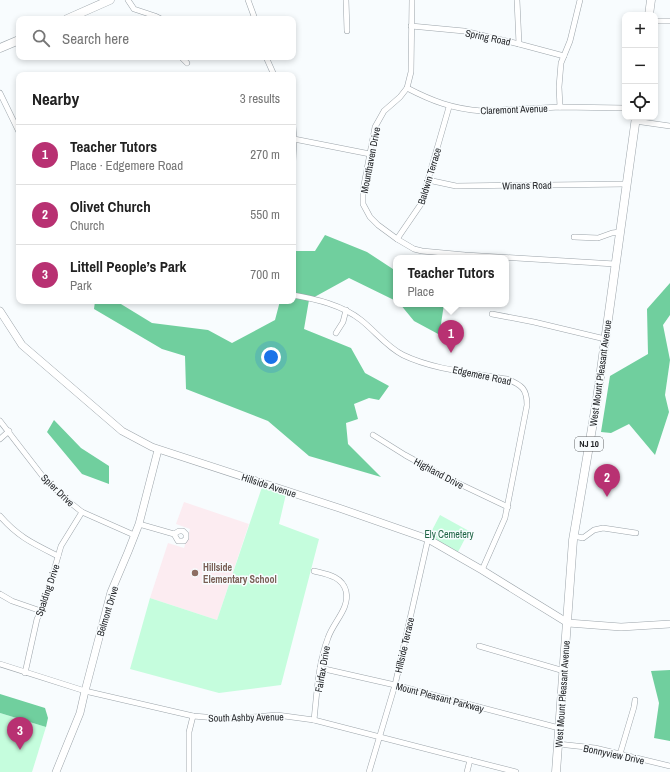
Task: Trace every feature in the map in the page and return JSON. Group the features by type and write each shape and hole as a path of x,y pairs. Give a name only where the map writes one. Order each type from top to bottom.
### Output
{"main road":[{"path":"74,16 110,0"},
{"path":"649,12 651,0"},
{"path":"0,48 16,41"},
{"name":"West Mount Pleasant Avenue","path":"556,772 574,536 597,399 636,120"}],"street":[{"path":"128,0 134,9 155,16"},
{"path":"248,0 254,16"},
{"path":"346,0 347,31"},
{"path":"407,88 411,72 412,0"},
{"path":"517,0 519,44"},
{"path":"560,108 559,87 561,63 570,41 580,0"},
{"path":"658,20 670,21"},
{"name":"Spring Road","path":"411,26 464,31 564,56"},
{"path":"184,60 187,63"},
{"path":"267,60 273,72"},
{"name":"Claremont Avenue","path":"407,88 449,107 482,111 560,108 622,108"},
{"name":"Mounthaven Drive","path":"407,88 400,97 384,111 375,128 363,190 366,211 374,222 397,239 414,249 434,253 467,255"},
{"path":"0,94 16,126"},
{"name":"Baldwin Terrace","path":"397,239 417,211 428,180 449,107"},
{"path":"641,120 670,126"},
{"path":"296,139 370,154"},
{"name":"Winans Road","path":"428,180 456,186 627,184"},
{"path":"574,237 598,238 620,232"},
{"name":"Mounthaven Drive","path":"509,258 615,264"},
{"name":"Edgemere Road","path":"296,296 309,298 346,310 362,320 380,338 402,354 420,362 507,379 523,387 527,405 508,507 501,529 482,570"},
{"path":"336,333 343,322 346,310"},
{"name":"Hillside Avenue","path":"0,311 22,345 122,431 137,440 158,450 339,508 428,539 482,570 568,623"},
{"path":"492,314 534,322 605,339"},
{"name":"Spier Drive","path":"0,421 54,489 82,512 134,536"},
{"path":"0,439 9,431"},
{"name":"Highland Drive","path":"373,435 405,455 447,478 508,507"},
{"name":"Belmont Drive","path":"56,772 78,721 84,691 111,592 139,524 158,450"},
{"name":"Spalding Drive","path":"25,673 37,619 61,546 82,512"},
{"path":"0,516 11,529 28,541 58,556"},
{"path":"139,524 174,534"},
{"path":"574,536 583,538 594,530 603,528 636,533"},
{"name":"Hillside Terrace","path":"369,772 395,685 428,539"},
{"name":"Fairfax Drive","path":"314,570 335,576 344,586 346,592 345,606 328,637 320,668 314,720"},
{"path":"0,594 12,601 40,611"},
{"path":"568,623 621,627 670,624"},
{"path":"479,646 564,671"},
{"name":"South Ashby Avenue","path":"0,664 84,691 193,716 229,719 277,715 314,720 516,772"},
{"name":"Mount Pleasant Parkway","path":"320,668 395,685 559,728"},
{"path":"620,754 635,700"},
{"path":"189,772 189,732 193,716"},
{"name":"Bonnyview Drive","path":"558,744 595,748 670,766"},
{"path":"467,772 470,760"}],"shaded area":[{"name":"Hillside Elementary School","path":"184,502 249,524 217,620 150,598 168,543 184,548 190,529 176,524"}],"green space":[{"path":"325,235 367,252 393,269 393,300 349,278 309,300 304,329 351,348 365,373 389,386 379,400 369,398 354,404 358,419 346,423 348,444 381,477 309,456 268,421 186,389 185,356 162,349 94,309 95,304 121,304 152,323 208,330 232,343 275,320 279,304 296,304 296,251 315,251"},
{"path":"670,283 670,315 663,325 670,360 665,395 669,412 655,455 629,424 611,433 601,432 610,376 648,354 647,309"},
{"path":"402,307 444,307 441,324 453,342 414,321"},
{"path":"54,420 81,448 109,466 109,484 82,474 47,432"},
{"path":"262,487 286,494 279,524 319,539 281,685 219,693 130,669 150,598 217,620"},
{"name":"Ely Cemetery","path":"440,515 469,531 458,552 429,536"},
{"path":"670,670 670,741 654,738 659,703 651,671"},
{"path":"0,694 45,708 48,718 46,727 0,713"},
{"path":"0,713 46,727 32,772 0,772"}],"place":[{"name":"Teacher Tutors","path":"451,353"},
{"name":"Olivet Church","path":"607,497"},
{"name":"Hillside Elementary School","path":"195,573"},
{"name":"Littell People’s Park","path":"20,750"}]}
